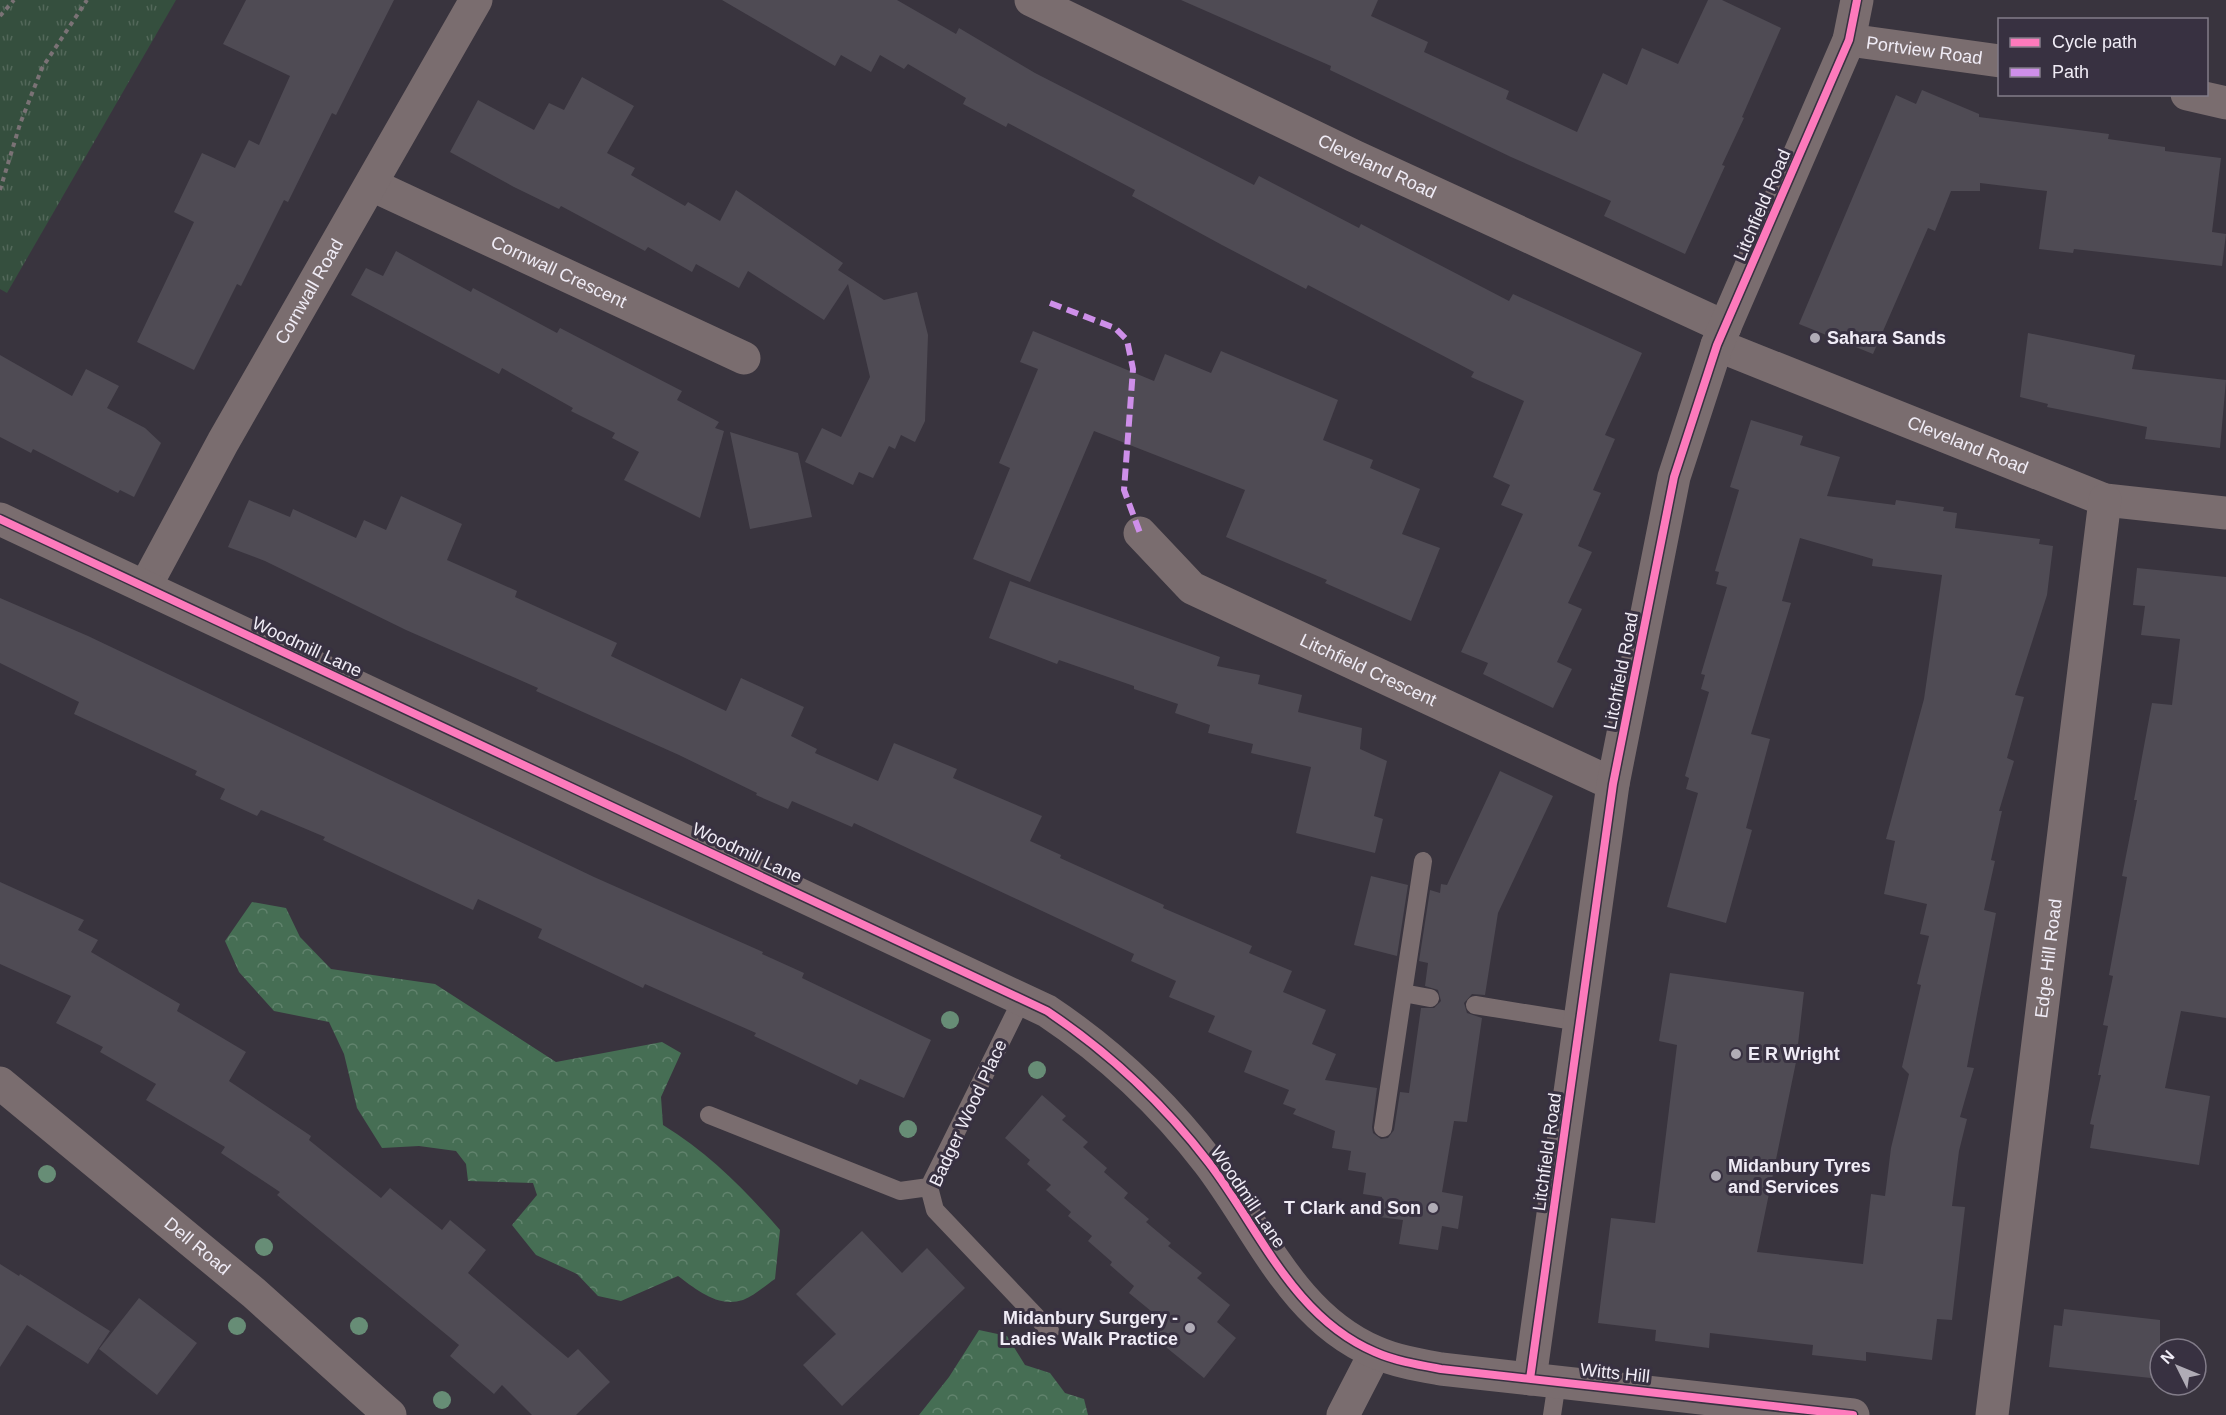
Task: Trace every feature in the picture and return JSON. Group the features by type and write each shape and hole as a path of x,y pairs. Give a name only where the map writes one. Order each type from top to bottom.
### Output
{"street":[{"name":"Cornwall Road","path":"145,587 223,442 476,0"},
{"name":"Cleveland Road","path":"1031,0 1721,336 2105,500 2226,513"},
{"name":"Litchfield Road","path":"1543,1380 1580,1022 1613,784 1674,477 1721,336 1850,40 1857,0"},
{"name":"Portview Road","path":"1850,40 1998,61"},
{"path":"2196,96 2226,103"},
{"name":"Cornwall Crescent","path":"372,185 744,358"},
{"name":"Edge Hill Road","path":"1992,1415 2105,500"},
{"name":"Woodmill Lane","path":"0,519 1023,997 1076,1030 1118,1064 1158,1102 1210,1165 1299,1295 1322,1319 1375,1353"},
{"name":"Litchfield Crescent","path":"1140,533 1192,588 1613,784"},
{"name":"Dell Road","path":"0,1083 254,1293 390,1415"},
{"path":"1343,1415 1375,1353"},
{"name":"Witts Hill","path":"1375,1353 1441,1369 1543,1380 1742,1408 1853,1415"}],"lane":[{"path":"1383,1128 1423,861"},
{"path":"1403,993 1430,998"},
{"name":"Badger Wood Place","path":"1023,997 929,1187 935,1210 1050,1331"},
{"path":"1474,1005 1580,1022"},
{"path":"709,1115 900,1191 929,1187"},
{"path":"1543,1380 1552,1415"}],"path":[{"path":"0,16 14,0"},
{"path":"0,190 20,124 42,68 87,0"}],"green space":[{"path":"0,0 176,0 7,293 0,289"},
{"path":"252,902 286,908 300,937 331,969 435,984 556,1062 662,1042 681,1053 661,1097 663,1125 726,1173 780,1230 775,1279 747,1298 733,1302 708,1296 678,1276 621,1301 598,1296 577,1274 536,1255 512,1225 537,1195 533,1183 468,1181 466,1164 456,1151 419,1146 382,1148 357,1108 344,1054 329,1022 274,1011 239,972 225,941"},
{"path":"979,1330 1007,1336 1025,1365 1050,1373 1065,1393 1084,1399 1088,1415 919,1415 949,1377"}],"building":[{"path":"246,0 394,0 336,115 332,113 288,202 284,200 241,286 237,284 194,370 137,342 194,222 174,212 202,153 235,168 249,140 259,145 290,76 223,44"},
{"path":"722,0 897,0 956,34 959,28 1035,73 1254,185 1259,176 1359,228 1361,224 1509,301 1513,294 1642,353 1605,435 1615,439 1593,490 1601,493 1578,546 1592,552 1568,603 1582,609 1557,662 1572,669 1553,708 1483,674 1488,663 1461,652 1523,514 1501,505 1510,485 1493,477 1524,401 1471,377 1474,372 1308,285 1306,289 1222,245 1132,196 1135,190 1008,123 1006,127 963,104 966,98 908,64 904,69 880,55 871,72 841,55 835,66"},
{"path":"1181,0 1378,0 1371,16 1428,42 1424,52 1509,91 1506,99 1577,132 1603,73 1627,85 1642,48 1678,64 1708,0 1722,0 1781,28 1722,165 1725,166 1685,254 1604,216 1611,201 1511,157 1330,70 1331,66"},
{"path":"582,77 634,106 607,153 635,168 631,175 685,206 688,202 720,221 736,190 843,263 838,270 884,300 917,292 928,335 925,421 915,442 901,435 895,449 889,446 873,478 859,472 853,485 805,462 822,428 841,437 870,377 848,284 824,320 748,271 739,288 696,264 692,272 648,247 645,251 561,206 559,209 514,187 450,152 478,100 534,130 549,103 564,110"},
{"path":"1922,90 1979,114 1979,117 2109,134 2108,139 2165,147 2165,151 2221,158 2212,232 2226,234 2222,266 2074,249 2073,253 2039,249 2047,191 1980,183 1980,191 1951,191 1935,231 1928,228 1873,354 1799,324 1896,95 1916,104"},
{"path":"396,251 471,292 473,288 557,333 560,328 682,391 677,400 719,422 715,428 724,431 700,518 624,480 639,452 612,438 615,433 571,411 573,408 502,368 499,374 351,295 366,268 383,276"},
{"path":"1033,331 1154,381 1165,354 1211,373 1221,351 1338,400 1323,440 1373,460 1370,468 1420,489 1402,534 1440,548 1411,621 1325,583 1327,580 1226,537 1245,490 1094,431 1030,582 973,559 1010,468 999,463 1038,369 1020,362"},
{"path":"2028,333 2135,355 2132,369 2226,380 2220,448 2145,439 2147,427 2047,407 2048,404 2020,397"},
{"path":"0,355 72,396 86,369 119,386 107,408 145,428 161,443 134,497 120,490 118,493 33,449 31,453 0,437"},
{"path":"1751,420 1803,436 1800,445 1840,457 1827,496 1895,505 1896,500 1944,507 1943,511 1957,513 1955,528 2040,539 2039,544 2053,546 2047,595 2015,695 2024,697 2007,758 2014,761 1999,811 2002,811 1991,860 1995,861 1984,910 1996,913 1967,1067 1974,1068 1960,1117 1967,1119 1959,1151 1952,1206 1965,1207 1952,1320 1937,1319 1932,1360 1866,1352 1866,1361 1812,1355 1813,1345 1710,1333 1709,1348 1655,1341 1656,1330 1598,1323 1611,1218 1655,1223 1677,1045 1659,1041 1670,973 1804,992 1796,1062 1757,1252 1863,1264 1871,1194 1885,1196 1891,1148 1909,1074 1902,1067 1921,985 1917,984 1929,936 1920,934 1927,904 1884,894 1895,841 1886,839 1924,699 1942,575 1872,566 1873,559 1800,538 1782,601 1791,603 1751,734 1770,739 1746,828 1752,830 1726,923 1667,907 1698,793 1686,789 1689,778 1685,776 1709,692 1701,689 1705,675 1701,674 1727,587 1716,584 1719,572 1715,571 1739,490 1730,487"},
{"path":"730,432 798,453 812,517 750,529"},
{"path":"401,496 462,524 447,560 517,591 515,597 617,643 611,656 726,711 741,678 804,707 791,736 817,749 815,753 878,781 894,743 957,769 953,778 1042,816 1030,841 1061,855 1060,858 1164,905 1163,908 1252,946 1249,953 1292,971 1283,992 1326,1010 1312,1044 1336,1054 1325,1080 1377,1088 1372,1127 1373,1133 1381,1139 1388,1138 1394,1130 1400,1092 1409,1093 1421,1008 1434,1008 1441,1001 1438,990 1425,986 1428,963 1419,961 1430,890 1440,893 1441,884 1447,885 1500,771 1553,796 1498,913 1485,995 1472,994 1464,1003 1467,1013 1482,1018 1467,1122 1454,1121 1442,1192 1463,1196 1458,1229 1442,1226 1438,1250 1399,1244 1403,1220 1379,1217 1382,1197 1363,1194 1366,1173 1348,1170 1351,1151 1332,1148 1335,1131 1293,1114 1296,1109 1283,1104 1289,1090 1244,1072 1252,1051 1208,1032 1215,1016 1169,997 1176,981 1131,961 1134,954 854,823 852,827 792,801 788,809 756,795 757,793 679,755 536,691 538,688 406,630 265,561 228,547 249,500 290,517 293,509 356,538 364,520 386,530"},
{"path":"2137,568 2226,577 2226,1018 2181,1011 2165,1088 2210,1096 2199,1165 2090,1148 2094,1125 2090,1124 2101,1075 2098,1075 2108,1026 2103,1025 2113,976 2109,975 2127,877 2122,876 2137,800 2134,800 2152,703 2172,705 2180,639 2141,635 2145,606 2133,605"},
{"path":"1010,581 1220,657 1217,666 1260,675 1258,684 1302,695 1298,712 1362,728 1360,749 1387,761 1374,816 1383,819 1375,853 1296,833 1311,767 1251,753 1253,744 1208,733 1210,725 1175,713 1178,704 1134,689 1134,686 1059,660 1057,664 989,638"},
{"path":"0,598 88,636 594,877 763,952 762,954 804,973 802,978 931,1040 904,1098 860,1079 857,1085 754,1036 756,1033 645,984 643,988 538,938 542,929 478,899 473,910 323,840 325,837 261,810 257,816 220,799 225,789 195,775 197,771 74,714 79,702 0,663"},
{"path":"1371,876 1408,885 1397,956 1354,945"},
{"path":"0,882 84,920 78,930 98,940 91,952 180,1004 177,1011 246,1052 229,1081 311,1136 309,1140 381,1198 390,1188 442,1230 450,1220 486,1250 468,1273 568,1358 578,1349 610,1382 576,1415 532,1415 502,1385 494,1394 450,1356 459,1345 277,1195 280,1192 221,1153 225,1147 146,1100 156,1084 100,1052 103,1047 56,1023 71,996 0,964"},
{"path":"1042,1095 1066,1116 1062,1120 1088,1142 1083,1147 1107,1168 1104,1172 1128,1193 1124,1198 1149,1219 1146,1222 1171,1243 1168,1246 1202,1273 1197,1278 1230,1305 1217,1322 1236,1338 1204,1378 1151,1335 1162,1320 1129,1293 1134,1286 1088,1241 1092,1236 1068,1216 1071,1212 1046,1190 1051,1185 1027,1164 1030,1160 1005,1138"},
{"path":"862,1231 902,1273 927,1248 965,1288 842,1406 803,1365 836,1334 796,1294"},
{"path":"0,1264 19,1276 20,1274 110,1331 88,1364 27,1325 0,1367"},
{"path":"139,1298 197,1343 157,1395 99,1349"},
{"path":"2064,1309 2160,1320 2160,1337 2148,1337 2148,1378 2049,1367 2054,1325 2062,1326"}],"marked path":[{"path":"1050,303 1115,328 1127,340 1133,369 1124,490 1140,533"}],"cycle path":[{"path":"1530,1379 1613,784 1674,477 1717,345 1849,40 1857,0"},
{"path":"0,519 1047,1011 1114,1062 1154,1100 1209,1163 1280,1270 1300,1294 1346,1337 1375,1352 1441,1369 1853,1415"}],"place":[{"name":"Sahara Sands","path":"1815,338"},
{"name":"E R Wright","path":"1736,1054"},
{"name":"Midanbury Tyres and Services","path":"1716,1176"},
{"name":"T Clark and Son","path":"1433,1208"},
{"name":"Midanbury Surgery - Ladies Walk Practice","path":"1190,1328"}]}
